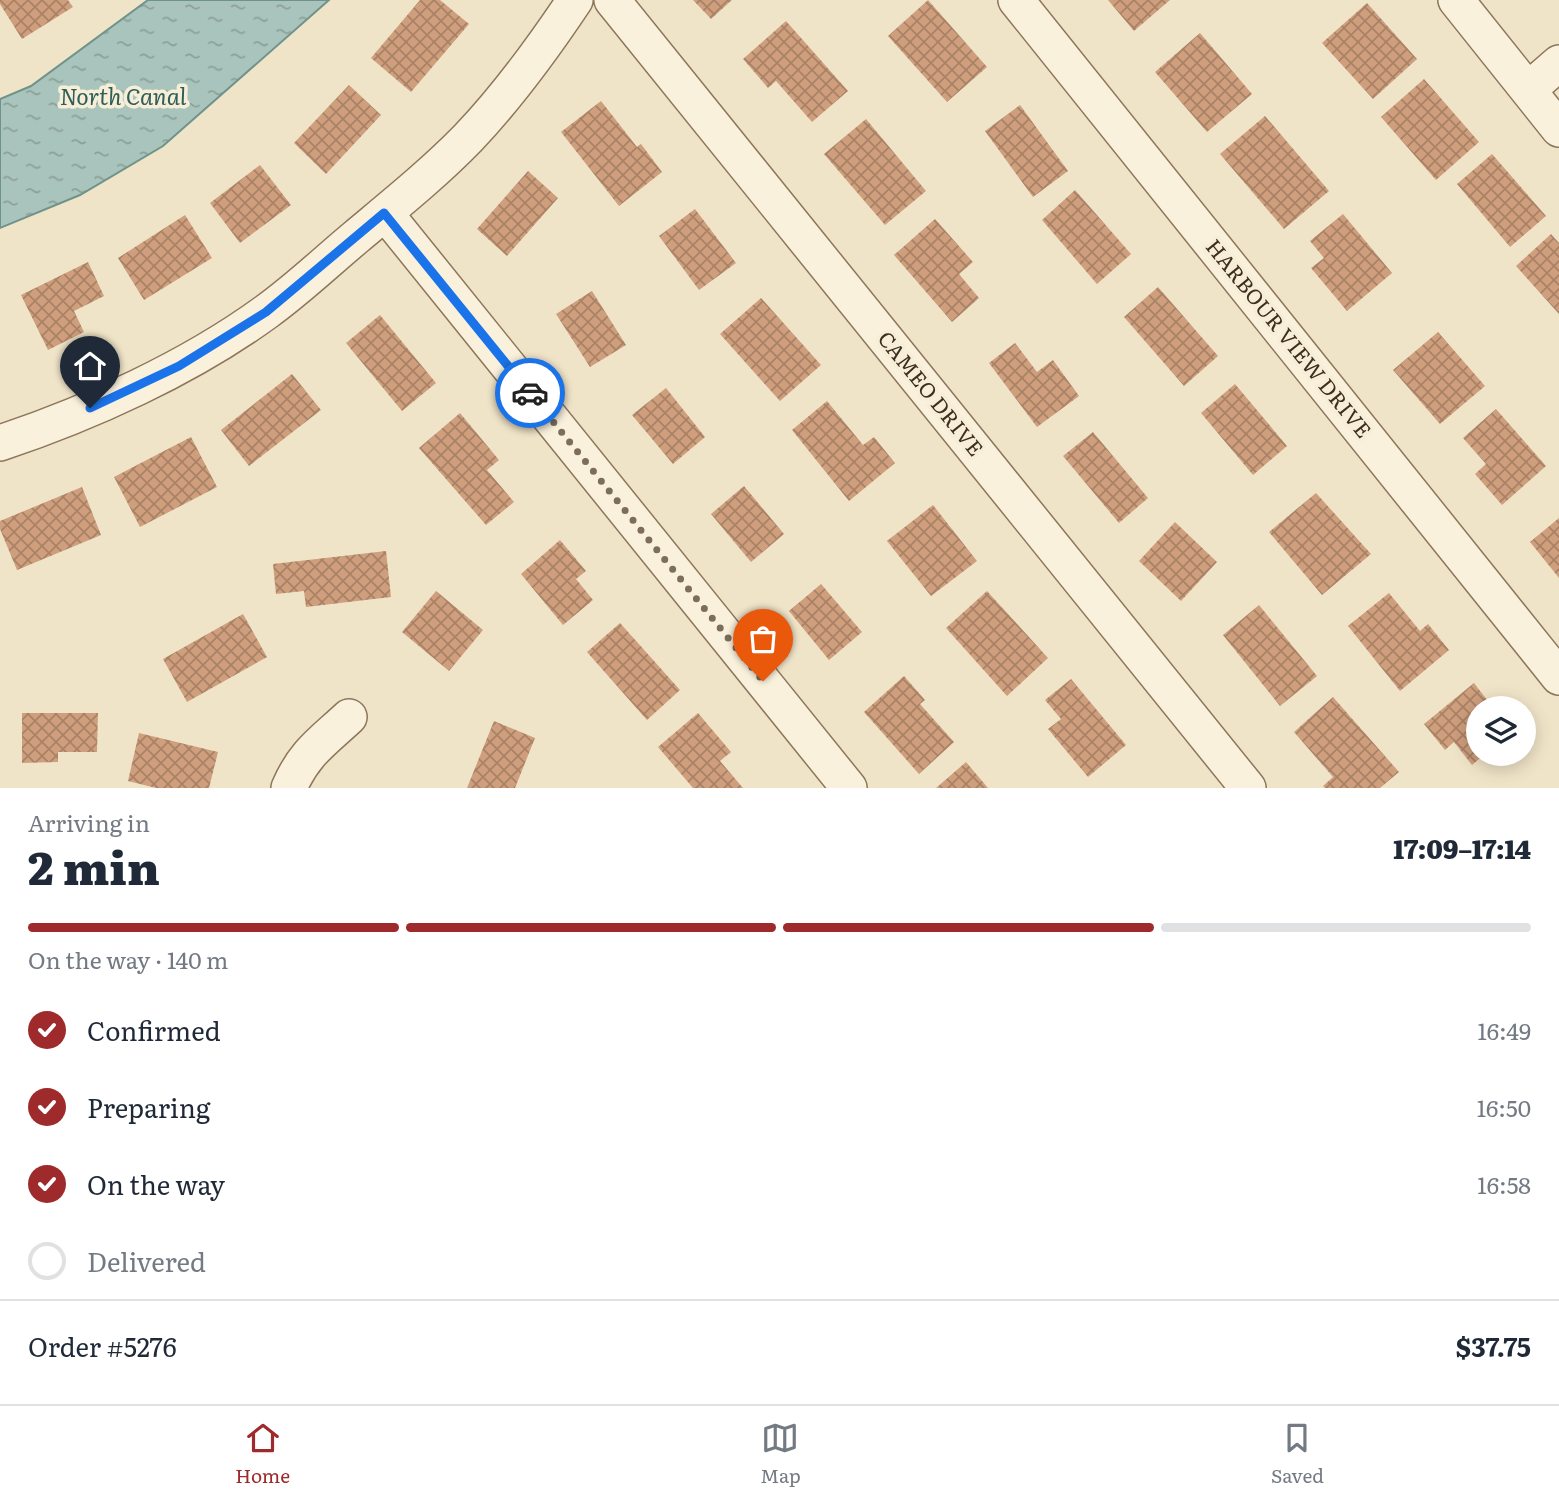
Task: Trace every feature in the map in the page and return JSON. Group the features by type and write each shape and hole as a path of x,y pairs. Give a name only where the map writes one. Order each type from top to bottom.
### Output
{"street":[{"path":"0,443 45,428 136,388 179,366 266,312 467,139 541,51 575,0"},
{"name":"CAMEO DRIVE","path":"612,0 1248,788"},
{"name":"HARBOUR VIEW DRIVE","path":"1016,0 1559,677"},
{"path":"1456,0 1559,129"},
{"path":"1528,90 1559,63"},
{"path":"384,213 849,788"},
{"path":"289,788 299,765 349,717"}],"water":[{"name":"North Canal","path":"148,0 329,0 163,146 80,195 0,228 0,99 31,86"}],"building":[{"path":"0,0 68,0 73,7 22,39"},
{"path":"420,0 440,0 469,24 411,92 371,58"},
{"path":"693,0 732,0 711,19"},
{"path":"928,0 987,67 947,102 888,36"},
{"path":"1108,0 1170,0 1134,31"},
{"path":"1367,3 1417,59 1373,99 1322,43"},
{"path":"786,21 848,91 812,122 776,81 768,88 743,59"},
{"path":"1200,33 1252,94 1207,132 1155,72"},
{"path":"1424,79 1479,142 1436,180 1381,117"},
{"path":"349,85 381,115 326,174 294,143"},
{"path":"601,101 637,147 641,144 662,172 619,206 561,132"},
{"path":"1020,105 1068,171 1033,197 985,131"},
{"path":"1265,116 1329,191 1284,229 1220,154"},
{"path":"866,119 926,191 885,225 824,154"},
{"path":"1492,154 1546,216 1510,247 1457,184"},
{"path":"260,165 291,205 240,243 210,203"},
{"path":"528,171 558,198 507,256 477,229"},
{"path":"1075,190 1131,254 1097,284 1042,220"},
{"path":"695,209 736,263 699,290 659,236"},
{"path":"1343,214 1392,273 1347,311 1311,268 1324,258 1310,241"},
{"path":"185,215 212,258 144,300 118,258"},
{"path":"935,219 973,262 959,274 979,298 952,322 894,255"},
{"path":"1551,234 1559,243 1559,314 1516,266"},
{"path":"88,262 104,296 74,311 84,332 48,350 21,295"},
{"path":"1158,287 1218,356 1184,386 1124,317"},
{"path":"592,291 626,345 590,367 556,314"},
{"path":"761,298 821,365 780,401 720,334"},
{"path":"380,315 436,383 402,411 346,343"},
{"path":"1438,332 1485,386 1440,424 1393,370"},
{"path":"1015,343 1037,372 1053,360 1079,396 1037,427 989,363"},
{"path":"292,374 321,410 249,466 221,430"},
{"path":"1235,384 1287,446 1253,475 1201,413"},
{"path":"666,388 705,437 673,464 632,415"},
{"path":"827,401 863,445 874,437 895,463 849,501 792,430"},
{"path":"1496,409 1546,466 1502,505 1475,474 1486,464 1463,438"},
{"path":"460,413 499,460 487,470 514,502 486,525 419,448"},
{"path":"1093,432 1148,498 1119,523 1063,456"},
{"path":"191,437 217,487 140,527 114,477"},
{"path":"744,486 784,534 751,562 711,514"},
{"path":"82,487 101,535 17,570 0,529 0,521"},
{"path":"1316,493 1371,554 1322,595 1269,532"},
{"path":"933,505 977,561 931,596 887,541"},
{"path":"1559,518 1559,578 1530,542"},
{"path":"1175,522 1217,562 1181,601 1139,561"},
{"path":"560,540 586,571 576,579 593,600 563,625 521,574"},
{"path":"386,551 391,597 306,607 304,591 276,594 273,564"},
{"path":"821,584 862,632 829,660 789,611"},
{"path":"436,591 483,630 449,671 402,632"},
{"path":"987,591 1048,658 1007,696 946,628"},
{"path":"1389,593 1420,631 1428,624 1449,650 1400,691 1348,626"},
{"path":"1259,605 1317,676 1280,706 1223,635"},
{"path":"243,614 267,657 187,702 163,659"},
{"path":"620,623 680,690 647,720 587,652"},
{"path":"904,676 925,700 920,704 954,742 919,774 864,712"},
{"path":"1071,679 1126,745 1088,777 1048,729 1061,719 1045,700"},
{"path":"1474,683 1484,696 1466,696 1466,757 1454,742 1445,750 1424,724"},
{"path":"1333,697 1399,772 1380,788 1325,788 1323,786 1333,777 1294,732"},
{"path":"22,713 98,713 97,752 58,752 58,762 22,763"},
{"path":"698,713 731,752 720,761 743,788 693,788 658,747"},
{"path":"494,721 535,738 515,788 467,788"},
{"path":"139,733 218,752 209,788 156,788 128,781"},
{"path":"966,762 988,788 936,788"}],"way so far":[{"path":"530,393 763,681"}],"route":[{"path":"90,408 179,366 266,312 384,213 530,393"}]}
